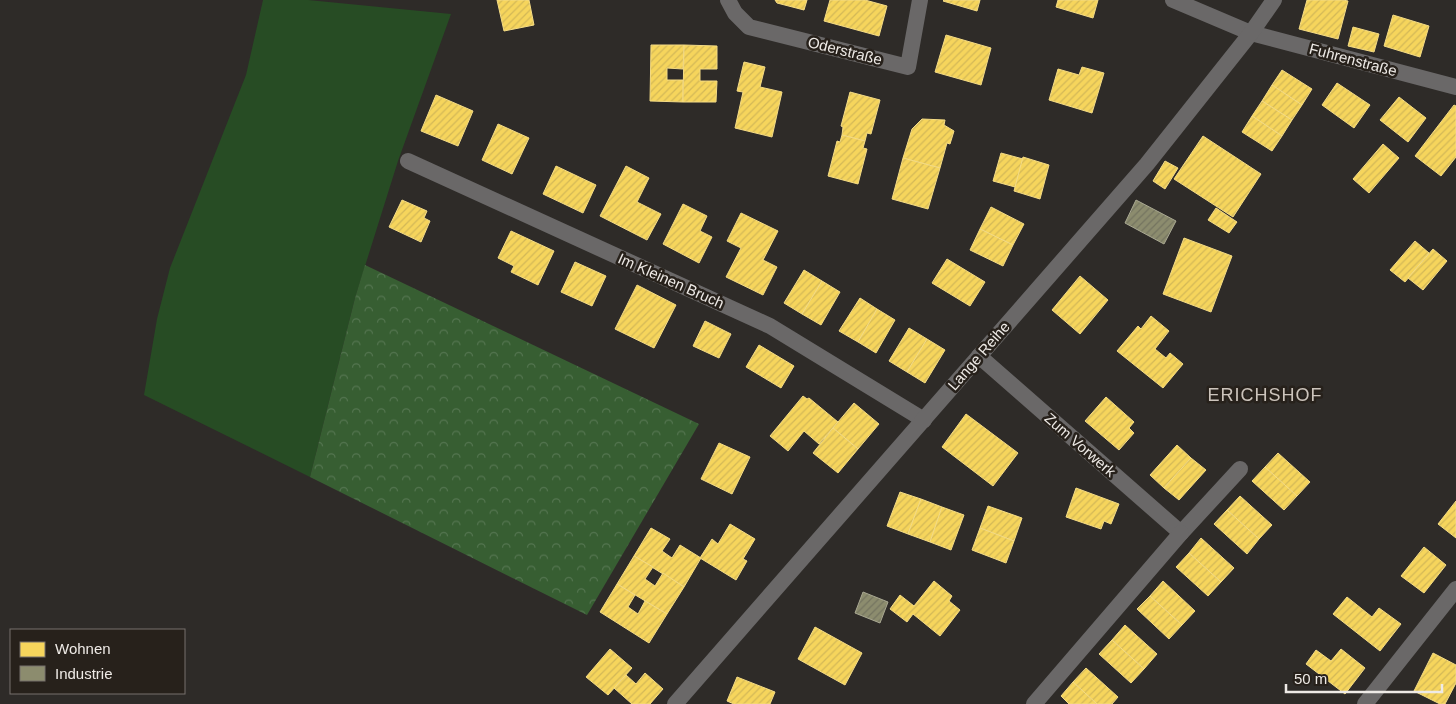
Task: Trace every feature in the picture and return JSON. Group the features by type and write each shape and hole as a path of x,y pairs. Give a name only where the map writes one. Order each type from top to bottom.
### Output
{"street":[{"name":"Oderstraße","path":"728,0 735,13 749,27 908,67 920,0"},
{"name":"Fuhrenstraße","path":"1173,0 1251,33 1456,87"},
{"name":"Lange Reihe","path":"675,704 1147,164 1251,33 1274,0"},
{"name":"Im Kleinen Bruch","path":"408,161 770,326 924,420"},
{"name":"Zum Vorwerk","path":"979,356 1181,533"},
{"path":"1034,704 1181,533 1240,469"},
{"path":"1365,704 1456,589"}],"green space":[{"path":"263,0 308,0 451,14 398,161 355,298 310,477 144,395 157,319 170,268 246,75"},
{"path":"365,265 699,424 587,615 310,477"}],"building: Wohnen":[{"path":"497,0 529,0 534,25 504,31"},
{"path":"775,0 807,0 804,10 777,3"},
{"path":"830,0 865,0 887,6 879,36 824,21"},
{"path":"944,0 980,0 977,11"},
{"path":"1058,0 1098,0 1093,18 1056,7"},
{"path":"1307,0 1348,1 1338,39 1299,29"},
{"path":"1393,15 1429,26 1420,57 1384,46"},
{"path":"1353,27 1379,34 1374,52 1348,46"},
{"path":"946,35 991,48 981,85 935,72"},
{"path":"651,45 684,45 683,69 667,68 667,80 683,80 683,102 650,101"},
{"path":"684,45 717,46 717,69 700,69 700,81 717,81 716,102 683,102"},
{"path":"744,62 765,67 760,87 782,92 772,137 735,128 743,92 737,91"},
{"path":"1082,67 1104,73 1092,113 1049,100 1058,69 1079,75"},
{"path":"1282,70 1312,89 1302,105 1272,85"},
{"path":"1337,83 1370,105 1354,128 1322,105"},
{"path":"1272,85 1302,105 1292,120 1262,101"},
{"path":"850,92 880,100 871,134 867,133 865,141 842,135 843,127 841,126"},
{"path":"436,95 473,111 458,146 421,131"},
{"path":"1399,97 1426,118 1408,142 1380,120"},
{"path":"1262,101 1292,120 1282,136 1252,116"},
{"path":"1454,105 1456,106 1456,157 1441,176 1415,156"},
{"path":"1252,116 1282,136 1272,151 1242,132"},
{"path":"922,119 945,120 944,125 954,131 950,144 947,143 940,168 903,158 912,129"},
{"path":"498,124 529,138 512,174 482,160"},
{"path":"842,135 865,141 863,148 867,149 858,184 828,176 837,141 840,142"},
{"path":"1203,136 1261,174 1233,217 1174,179"},
{"path":"1383,144 1399,158 1369,193 1353,179"},
{"path":"1001,153 1023,159 1015,187 993,181"},
{"path":"1023,157 1049,165 1040,199 1014,191"},
{"path":"903,158 940,168 928,209 892,199"},
{"path":"1165,161 1178,168 1165,189 1153,181"},
{"path":"556,166 596,185 583,213 543,194"},
{"path":"626,166 649,178 637,202 661,214 647,240 600,216"},
{"path":"402,200 427,211 424,218 430,221 421,242 389,227"},
{"path":"683,204 707,216 700,231 712,237 699,263 663,244"},
{"path":"991,207 1024,224 1013,245 980,229"},
{"path":"1216,208 1237,222 1229,233 1208,220"},
{"path":"741,213 778,231 763,260 777,267 763,295 726,277 741,248 727,241"},
{"path":"980,229 1013,245 1003,266 970,250"},
{"path":"511,231 554,251 538,285 511,272 514,266 498,258"},
{"path":"1184,238 1232,256 1211,312 1163,294"},
{"path":"1415,241 1429,253 1405,282 1390,270"},
{"path":"1433,249 1447,261 1423,290 1408,278"},
{"path":"947,259 985,282 970,306 932,283"},
{"path":"575,262 606,276 592,306 561,292"},
{"path":"804,270 822,281 802,314 784,303"},
{"path":"1080,276 1108,300 1080,334 1052,310"},
{"path":"822,281 840,292 821,325 802,314"},
{"path":"637,285 676,305 654,348 615,329"},
{"path":"860,298 877,309 858,342 839,331"},
{"path":"877,309 895,320 876,353 858,342"},
{"path":"1151,316 1169,331 1155,349 1166,358 1170,353 1183,364 1163,388 1117,351 1138,326 1141,329"},
{"path":"705,321 731,334 719,358 693,346"},
{"path":"909,328 927,339 907,372 889,361"},
{"path":"927,339 945,350 925,383 907,372"},
{"path":"759,345 794,366 781,388 746,367"},
{"path":"803,396 807,399 809,398 838,422 819,444 804,431 788,451 770,436"},
{"path":"1106,397 1134,422 1129,428 1134,433 1119,450 1085,421"},
{"path":"854,403 879,424 858,449 833,428"},
{"path":"966,414 1018,453 993,486 942,447"},
{"path":"833,428 858,449 838,473 813,453"},
{"path":"719,443 750,457 732,494 701,479"},
{"path":"1177,445 1191,458 1164,488 1150,475"},
{"path":"1278,453 1310,482 1297,496 1265,467"},
{"path":"1191,458 1206,470 1179,500 1164,488"},
{"path":"1265,467 1297,496 1284,510 1252,481"},
{"path":"1076,488 1119,504 1111,524 1104,521 1101,529 1066,517"},
{"path":"900,492 921,499 908,534 887,526"},
{"path":"1240,496 1272,525 1259,539 1227,510"},
{"path":"921,499 942,507 930,542 908,534"},
{"path":"1456,501 1456,538 1438,524"},
{"path":"988,506 1022,518 1014,541 980,528"},
{"path":"942,507 964,515 951,550 930,542"},
{"path":"1227,510 1259,539 1247,554 1214,524"},
{"path":"730,524 755,539 743,559 747,561 736,580 700,558 712,539 718,544"},
{"path":"651,528 670,539 662,551 672,558 680,545 701,558 684,587 634,556"},
{"path":"980,528 1014,541 1006,563 972,550"},
{"path":"1201,538 1234,568 1221,582 1189,553"},
{"path":"1424,547 1446,565 1424,593 1401,576"},
{"path":"1189,553 1221,582 1208,596 1176,567"},
{"path":"634,556 653,567 645,579 655,586 663,573 684,587 667,614 617,584"},
{"path":"934,581 952,596 949,601 960,610 940,636 913,614 907,622 890,609 900,595 914,606"},
{"path":"1163,581 1195,611 1182,625 1150,596"},
{"path":"617,584 635,595 628,607 638,614 645,601 667,614 649,643 600,612"},
{"path":"1150,596 1182,625 1169,639 1137,609"},
{"path":"1347,597 1372,617 1379,608 1401,624 1380,651 1333,614"},
{"path":"1125,625 1157,654 1144,669 1112,640"},
{"path":"815,627 862,653 845,685 798,659"},
{"path":"1112,640 1144,669 1131,683 1099,654"},
{"path":"610,649 632,668 608,695 586,677"},
{"path":"1341,649 1365,668 1345,694 1306,664 1316,650 1331,661"},
{"path":"1433,653 1456,665 1456,683 1445,704 1440,704 1414,691"},
{"path":"1086,668 1118,697 1112,704 1097,704 1073,682"},
{"path":"645,673 663,689 650,704 632,704 614,688 626,675 636,684"},
{"path":"737,677 775,692 770,704 734,704 727,701"},
{"path":"1073,682 1097,704 1069,704 1061,696"}],"building: Industrie":[{"path":"1136,200 1176,221 1164,244 1125,223"},
{"path":"863,592 888,602 880,623 855,613"}],"district":[{"name":"ERICHSHOF","path":"1265,395"}]}
